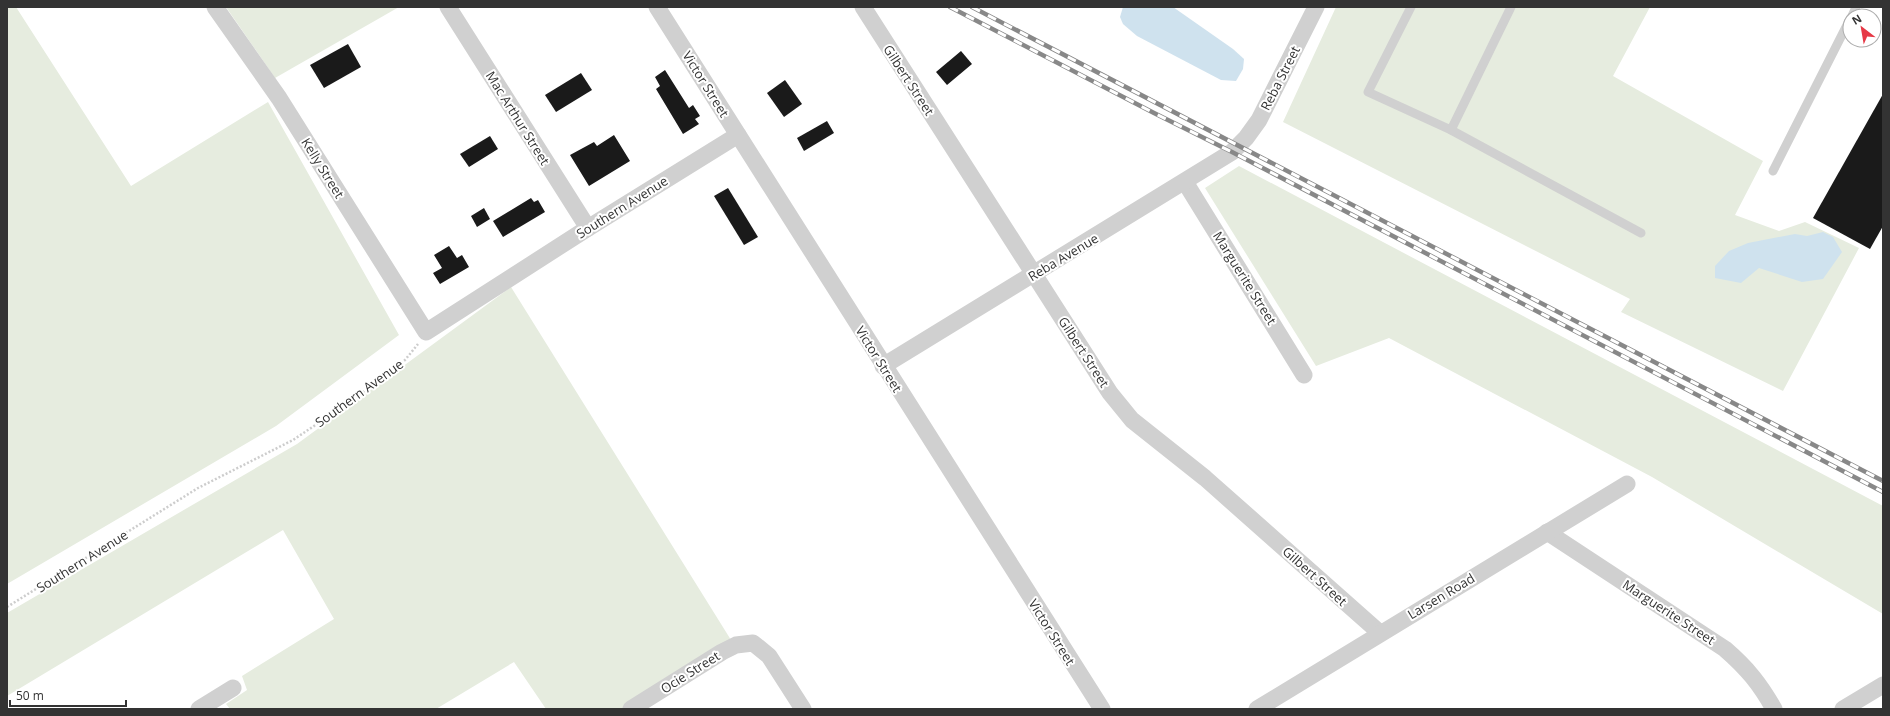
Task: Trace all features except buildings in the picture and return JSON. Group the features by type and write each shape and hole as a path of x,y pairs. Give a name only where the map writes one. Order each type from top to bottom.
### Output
{"street":[{"name":"Kelly Street","path":"215,7 279,98 426,332"},
{"name":"Mac Arthur Street","path":"448,7 588,228"},
{"name":"Victor Street","path":"657,7 883,366 1102,709"},
{"name":"Gilbert Street","path":"863,7 1110,393 1132,420 1204,478 1380,633"},
{"name":"Reba Street","path":"1240,145 1259,120 1316,7"},
{"name":"Southern Avenue","path":"426,332 588,228 738,135"},
{"name":"Reba Avenue","path":"883,366 1185,182 1232,152 1240,145"},
{"name":"Marguerite Street","path":"1185,182 1304,375"},
{"name":"Larsen Road","path":"1257,709 1627,484"},
{"name":"Marguerite Street","path":"1547,532 1725,649 1746,667 1762,686 1774,709"},
{"name":"Ocie Street","path":"631,709 722,652 736,645 753,643 769,656 803,709"},
{"path":"1843,709 1883,685"},
{"path":"199,709 232,688"}],"lane":[{"path":"1411,7 1368,92 1451,130 1641,233"},
{"path":"1451,130 1510,7"},
{"path":"1773,171 1842,36"}],"path":[{"name":"Southern Avenue","path":"7,607 198,488 293,440 353,400 405,360 426,332"}],"shaded area":[{"path":"7,7 16,7 131,186 268,102 399,335 276,426 7,584"},
{"path":"226,7 399,7 275,78"},
{"path":"1336,7 1650,7 1613,76 1763,161 1735,215 1779,231 1805,222 1859,248 1783,391 1621,312 1630,299 1283,122"},
{"path":"1239,166 1883,506 1883,614 1652,477 1389,338 1316,366 1205,188"},
{"path":"511,287 731,640 621,709 546,709 514,662 436,709 230,709 226,704 247,690 242,676 334,619 283,530 7,696 7,613 297,444"}],"water":[{"path":"1123,7 1173,7 1233,49 1244,59 1243,69 1236,81 1221,80 1137,36 1123,24 1120,17"},
{"path":"1823,232 1833,237 1842,252 1823,279 1802,282 1759,268 1741,283 1715,278 1715,266 1729,251 1748,243 1795,234 1807,236"}],"railway":[{"path":"950,7 1232,152 1883,492"},
{"path":"972,7 1883,481"}]}
